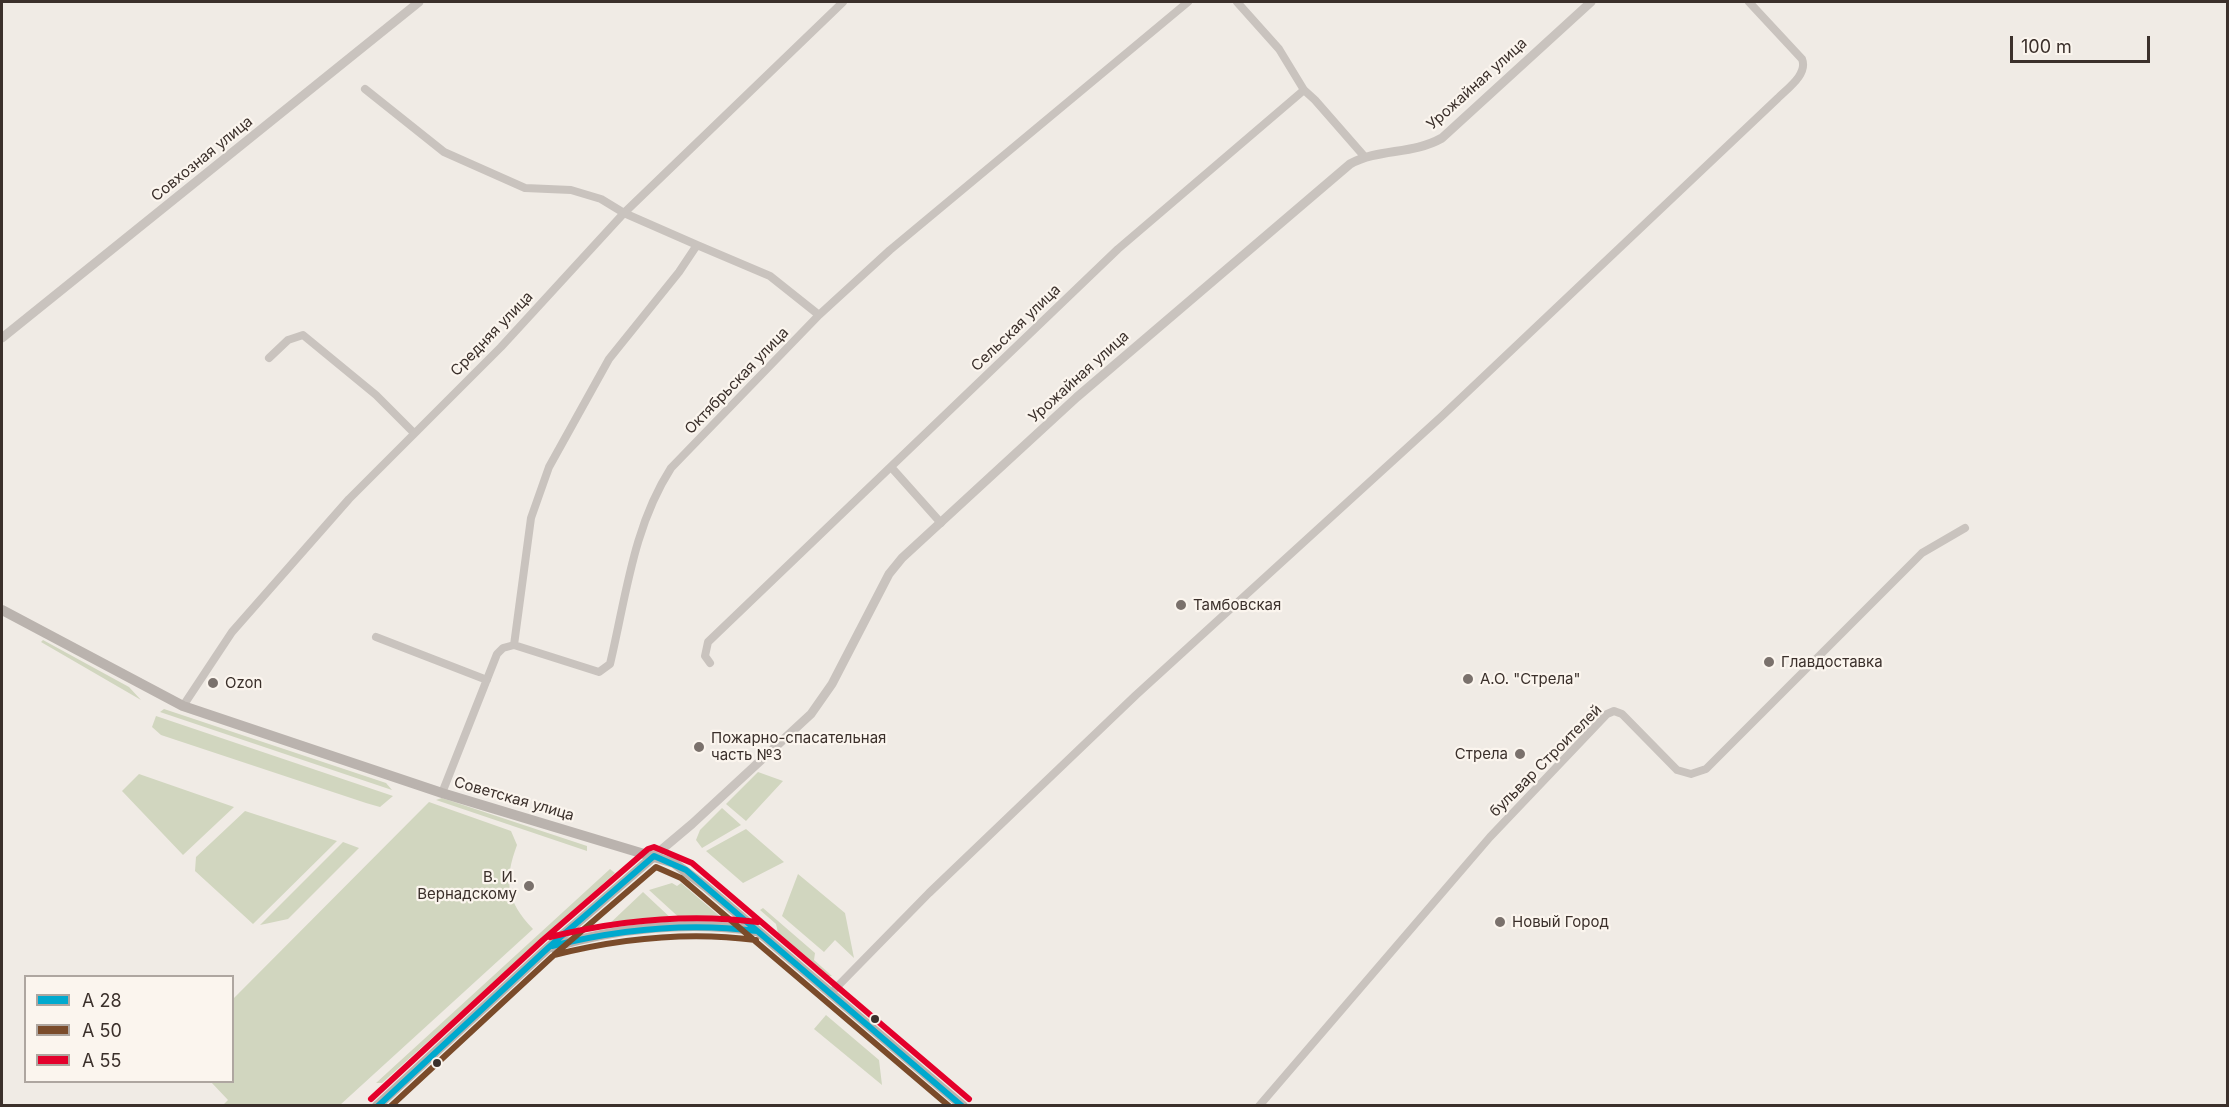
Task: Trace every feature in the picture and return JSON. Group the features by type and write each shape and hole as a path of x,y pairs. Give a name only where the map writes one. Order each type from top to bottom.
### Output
{"main road":[{"name":"Советская улица","path":"2,610 183,706 442,794 654,856 686,870 963,1106"},
{"path":"377,1106 549,947 654,856"},
{"path":"549,947 586,937 630,931 714,925 757,931"}],"street":[{"name":"Совхозная улица","path":"2,338 419,2"},
{"name":"Средняя улица","path":"183,706 232,632 349,499 501,347 624,213 843,2"},
{"name":"Октябрьская улица","path":"514,645 600,672 610,664 633,558 645,519 656,492 671,468 819,315 979,174 1188,2"},
{"path":"1237,2 1279,49 1304,90 1364,156"},
{"name":"Урожайная улица","path":"654,856 811,714 829,690 889,574 902,558 1095,382 1350,164 1364,156 1427,147 1442,138 1591,2"},
{"path":"830,994 929,893 1136,695 1442,416 1778,99 1803,71 1804,64 1749,2"},
{"path":"365,89 444,152 525,188 571,190 601,199 624,213 770,276 819,315"},
{"name":"Сельская улица","path":"710,663 705,656 708,642 1118,249 1304,90"},
{"path":"442,794 497,654 503,648 514,645 531,518 549,467 609,359 679,272 697,245"},
{"path":"269,358 288,340 303,335 376,396 414,433"},
{"path":"891,467 941,523"},
{"name":"бульвар Строителей","path":"1259,1106 1490,837 1606,714 1614,711 1622,714 1677,770 1691,774 1706,769 1922,553 1965,528"},
{"path":"375,637 487,680"}],"green space":[{"path":"43,640 129,687 141,700 41,642"},
{"path":"164,709 386,783 392,790 160,712"},
{"path":"156,716 393,796 380,807 161,735 152,727"},
{"path":"758,772 783,781 746,821 726,804"},
{"path":"139,774 234,807 183,855 122,791"},
{"path":"442,798 587,846 587,851 436,800"},
{"path":"429,802 511,831 517,845 510,869 510,890 517,909 533,929 340,1105 223,1105 228,1100 212,1083 234,1083 234,998"},
{"path":"722,808 741,825 702,848 696,840 700,830"},
{"path":"245,811 337,841 253,924 195,871 196,857"},
{"path":"746,829 784,862 743,883 706,851"},
{"path":"343,842 359,848 288,919 260,925"},
{"path":"610,869 615,873 382,1083 376,1083"},
{"path":"798,874 845,913 854,958 835,940 824,952 782,916"},
{"path":"672,883 677,886 681,883 723,919 684,922 649,890"},
{"path":"643,892 674,921 606,927"},
{"path":"763,908 815,953 814,960 832,976 825,977 779,937 776,924 760,910"},
{"path":"826,1015 879,1060 882,1085 814,1029"}],"transit line":[{"path":"371,1099 543,940 648,849 654,847 692,863 969,1099"},
{"path":"378,1106 549,947 654,856 686,870 962,1106"},
{"path":"391,1106 555,954 656,867 681,878 949,1106"},
{"path":"550,937 627,922 679,918 758,922"},
{"path":"552,946 628,931 679,927 757,931"},
{"path":"554,955 629,940 679,936 756,940"}],"place":[{"name":"Тамбовская","path":"1181,605"},
{"name":"Главдоставка","path":"1769,662"},
{"name":"А.О. \"Стрела\"","path":"1468,679"},
{"name":"Ozon","path":"213,683"},
{"name":"Пожарно-спасательная часть №3","path":"699,747"},
{"name":"Стрела","path":"1520,754"},
{"name":"В. И. Вернадскому","path":"529,886"},
{"name":"Новый Город","path":"1500,922"}]}
